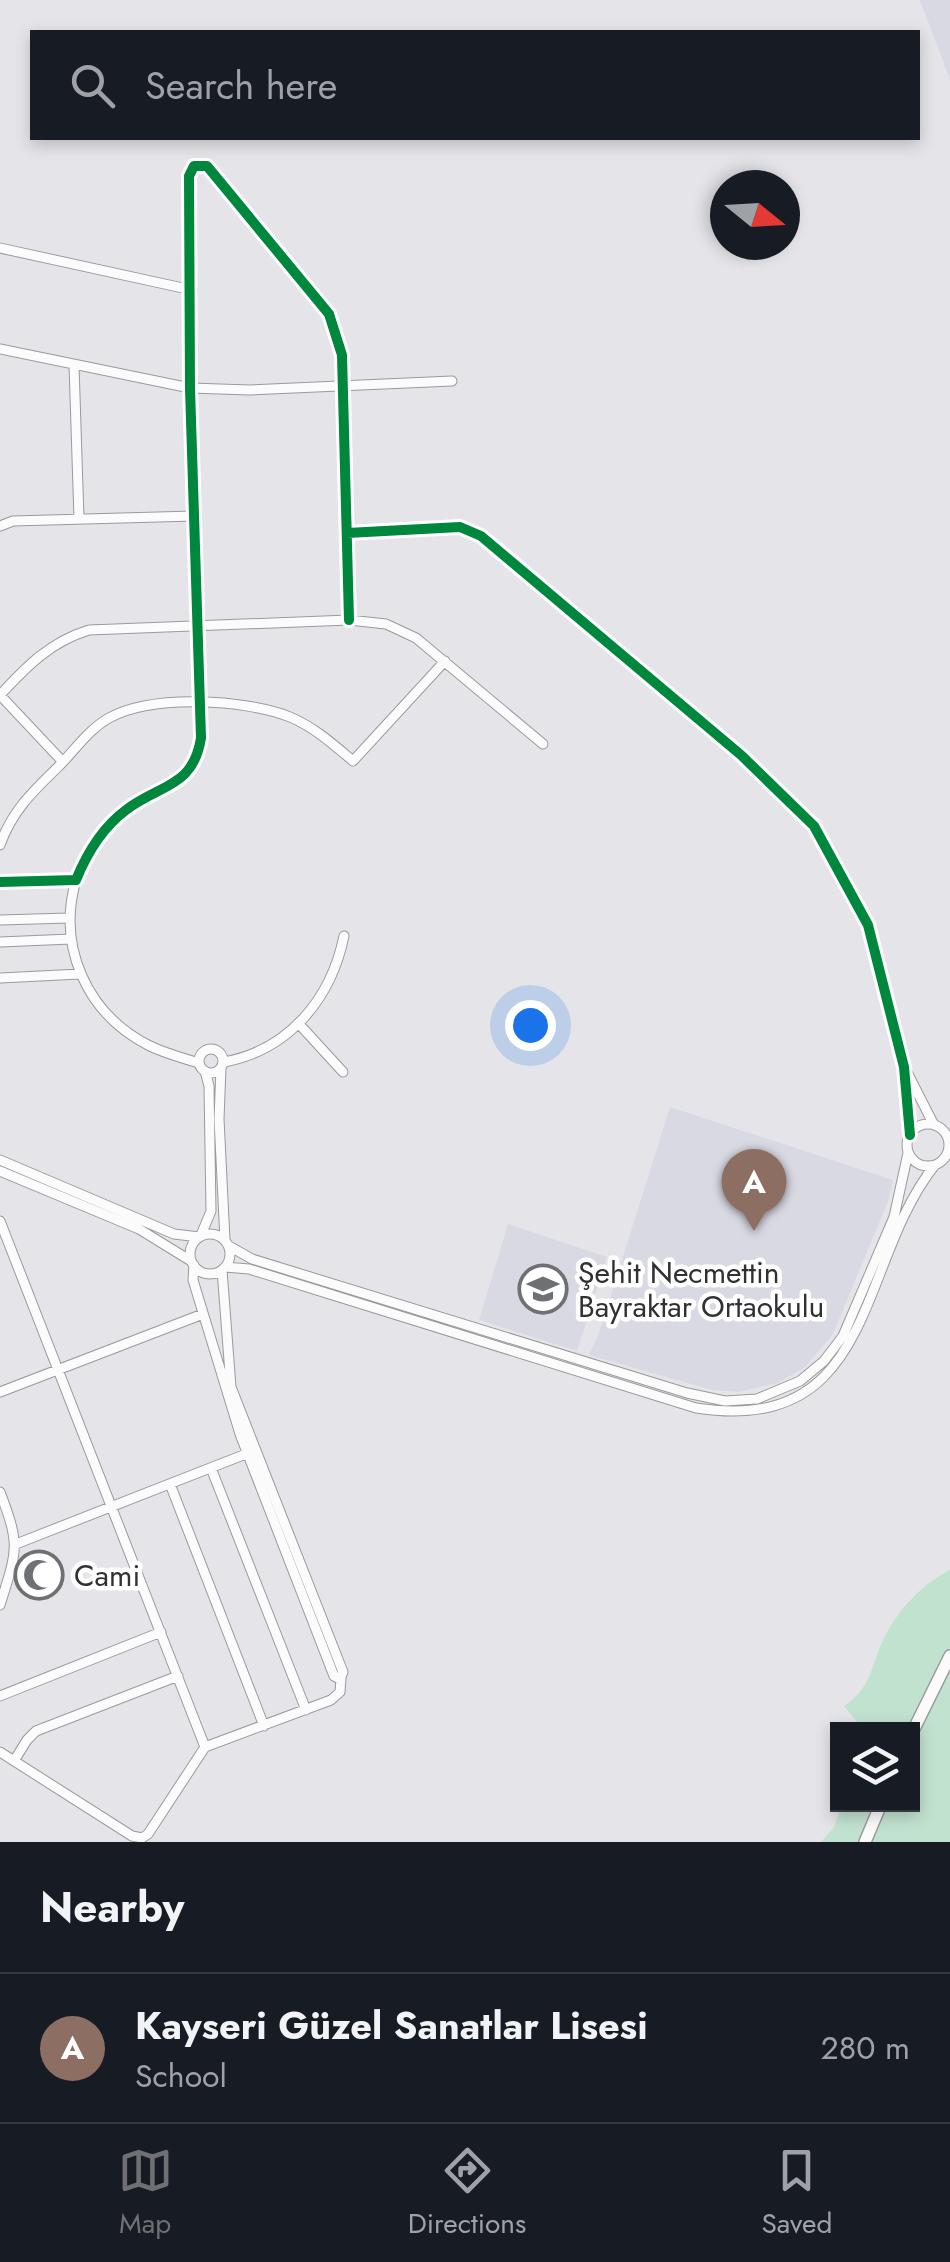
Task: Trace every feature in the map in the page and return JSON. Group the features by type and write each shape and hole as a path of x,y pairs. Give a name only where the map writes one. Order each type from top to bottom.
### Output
{"street":[{"path":"344,936 329,983 299,1024 265,1049 222,1065 212,1073 156,1048 125,1030 104,1011 80,974 71,939 69,918 76,880 89,853 118,816 147,796 179,782 189,771 201,738 190,388 189,176 199,164 207,166 329,314 341,348 349,620"},
{"path":"0,248 192,290"},
{"path":"0,349 190,388 342,387 452,381"},
{"path":"74,365 79,519"},
{"path":"0,526 13,521 194,516"},
{"path":"0,1160 174,1234 212,1233 260,1262 701,1397 746,1400 777,1393 800,1381 837,1345 894,1217 910,1135 904,1067 868,925 814,826 740,755 481,536 460,527 347,533"},
{"path":"63,762 0,695 50,647 89,630 349,620 396,628 416,638 543,744"},
{"path":"0,845 21,803 99,724 118,714 158,702 254,708 288,717 318,732 353,760 445,661"},
{"path":"0,882 76,880"},
{"path":"0,920 69,918"},
{"path":"0,942 71,939"},
{"path":"0,978 80,974"},
{"path":"299,1024 342,1072"},
{"path":"0,1752 138,1838 148,1834 205,1748 335,1698 341,1689 340,1676 252,1452 193,1280 191,1248 211,1211 209,1086 202,1053 211,1048 220,1052 222,1065 219,1119 231,1255 224,1269 229,1379 252,1452"},
{"path":"0,1172 140,1229 204,1273 249,1270 696,1408 750,1410 772,1406 798,1394 826,1374 843,1355 911,1201 942,1163 949,1147 904,1067"},
{"path":"910,1135 920,1126 942,1130"},
{"path":"908,1153 918,1164 942,1163"},
{"path":"0,1221 205,1748"},
{"path":"0,1392 204,1314"},
{"path":"16,1544 252,1452"},
{"path":"210,1468 306,1710"},
{"path":"170,1484 264,1726"},
{"path":"0,1492 16,1544 0,1604"},
{"path":"0,1696 161,1632"},
{"path":"917,1722 950,1656"},
{"path":"14,1761 36,1731 178,1676"},
{"path":"865,1842 878,1812"}],"shaded area":[{"path":"920,0 950,0 950,80"},
{"path":"670,1107 893,1180 889,1199 833,1334 805,1367 778,1383 738,1392 712,1390 589,1355"},
{"name":"Şehit Necmettin Bayraktar Ortaokulu","path":"508,1224 607,1257 577,1351 479,1320"}],"green space":[{"path":"950,1570 950,1842 821,1842 834,1827 839,1812 920,1812 920,1722 857,1722 844,1706 866,1684 896,1618 930,1583"}],"cycle path":[{"path":"0,882 76,880 110,824 139,801 183,776 197,754 201,738 190,388 189,176 194,166 207,166 329,314 342,355 349,620"},
{"path":"347,533 460,527 481,536 741,755 814,826 868,925 904,1067 910,1135"}],"place":[{"name":"Kayseri Güzel Sanatlar Lisesi","path":"754,1231"},
{"name":"Şehit Necmettin Bayraktar Ortaokulu","path":"543,1289"},
{"name":"Cami","path":"39,1575"}]}
